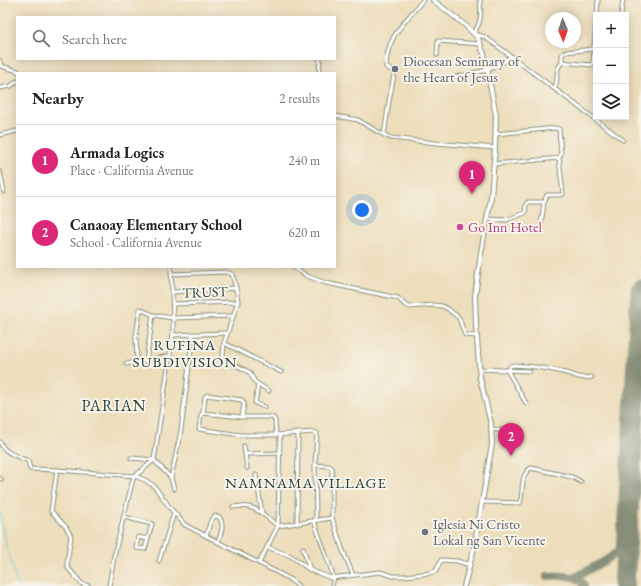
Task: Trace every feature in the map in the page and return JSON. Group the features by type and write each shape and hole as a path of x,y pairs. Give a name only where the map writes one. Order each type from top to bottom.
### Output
{"street":[{"path":"384,135 394,75 394,72 386,67 388,48 394,34 423,0"},
{"path":"433,0 474,33 481,44 496,115 494,164 475,296 479,369 481,387 491,428 491,450 474,548 464,586"},
{"path":"474,33 481,20 480,0"},
{"path":"598,0 598,12"},
{"path":"621,12 623,0"},
{"path":"474,33 485,37 623,140"},
{"path":"438,55 438,41 481,44"},
{"path":"554,88 558,68 562,62 562,55 565,52 593,50"},
{"path":"432,79 456,77 487,70 512,57"},
{"path":"319,72 320,60"},
{"path":"0,61 1,66 18,72"},
{"path":"562,62 592,64 593,62"},
{"path":"0,88 11,86 16,82"},
{"path":"336,116 358,120 391,138 495,148"},
{"path":"496,134 558,128 560,132 562,154 559,158 563,194 547,194 544,202 541,225"},
{"path":"0,135 16,131"},
{"path":"494,164 559,158"},
{"path":"0,172 4,192"},
{"path":"487,219 510,220 515,216 525,213 526,204 528,202 544,202"},
{"path":"109,586 114,556 135,476 154,460 173,335 173,292 171,268"},
{"path":"295,268 318,281 398,298 405,305 442,306 459,318 465,335 476,336"},
{"path":"171,274 230,272 234,276 238,302 224,343 224,356 225,359 249,372 258,385 269,391"},
{"path":"173,292 236,288"},
{"name":"TRUST","path":"173,304 238,302"},
{"path":"137,363 136,337 140,310 142,309 153,315 173,318 233,316"},
{"path":"146,361 153,315"},
{"path":"173,335 227,333"},
{"path":"174,489 171,478 181,430 193,334"},
{"path":"224,343 281,372"},
{"path":"126,364 170,356"},
{"path":"508,370 510,366 513,365 535,366 564,372 580,378 592,377"},
{"path":"479,369 530,371"},
{"path":"508,370 526,403"},
{"path":"258,385 254,403 264,407"},
{"path":"204,413 205,397 210,394 242,400 244,403 242,417"},
{"path":"276,435 275,420 273,418 242,417 204,413 200,415 200,430 241,435 276,435 280,435 314,432 317,434 315,465 315,520 334,578 332,586"},
{"path":"491,428 518,433"},
{"path":"297,524 298,433"},
{"path":"260,563 278,526 280,435"},
{"path":"0,442 1,448 28,461 30,469 135,476 145,480 154,486 185,525 288,578 298,586"},
{"path":"244,446 247,468"},
{"path":"245,454 280,453"},
{"path":"131,458 154,460 171,478"},
{"path":"315,465 329,466 332,468 332,518 353,575"},
{"path":"482,502 520,503 522,481 526,472 531,468 572,477 581,482"},
{"path":"57,470 51,511 66,527 71,536 67,563 68,567 82,584 89,586"},
{"path":"256,475 262,513"},
{"path":"233,507 249,506 262,513 278,526 332,518"},
{"path":"159,561 174,513"},
{"path":"206,536 211,520 215,516 219,517 222,520 222,531 218,542"},
{"path":"124,517 151,523 148,539 145,549 136,548 138,537 148,539"},
{"path":"267,547 291,556 310,570 334,578 380,572 398,576 430,573 436,570 440,560 457,561 470,565"},
{"path":"304,548 310,570"}],"waterway":[{"path":"0,513 3,533 18,586"}],"taxiway":[{"path":"572,577 578,576 606,560 619,550 627,539"},
{"path":"618,552 624,552 626,559"},
{"path":"547,576 573,577 584,586"}],"runway":[{"path":"624,586 641,290"}],"place":[{"name":"Diocesan Seminary of the Heart of Jesus","path":"395,69"},
{"name":"Armada Logics","path":"472,194"},
{"name":"Go Inn Hotel","path":"460,227"},
{"name":"Canaoay Elementary School","path":"511,456"},
{"name":"Iglesia Ni Cristo Lokal ng San Vicente","path":"425,532"}],"district":[{"name":"RUFINA SUBDIVISION","path":"185,352"},
{"name":"PARIAN","path":"114,405"},
{"name":"NAMNAMA VILLAGE","path":"306,482"}]}
